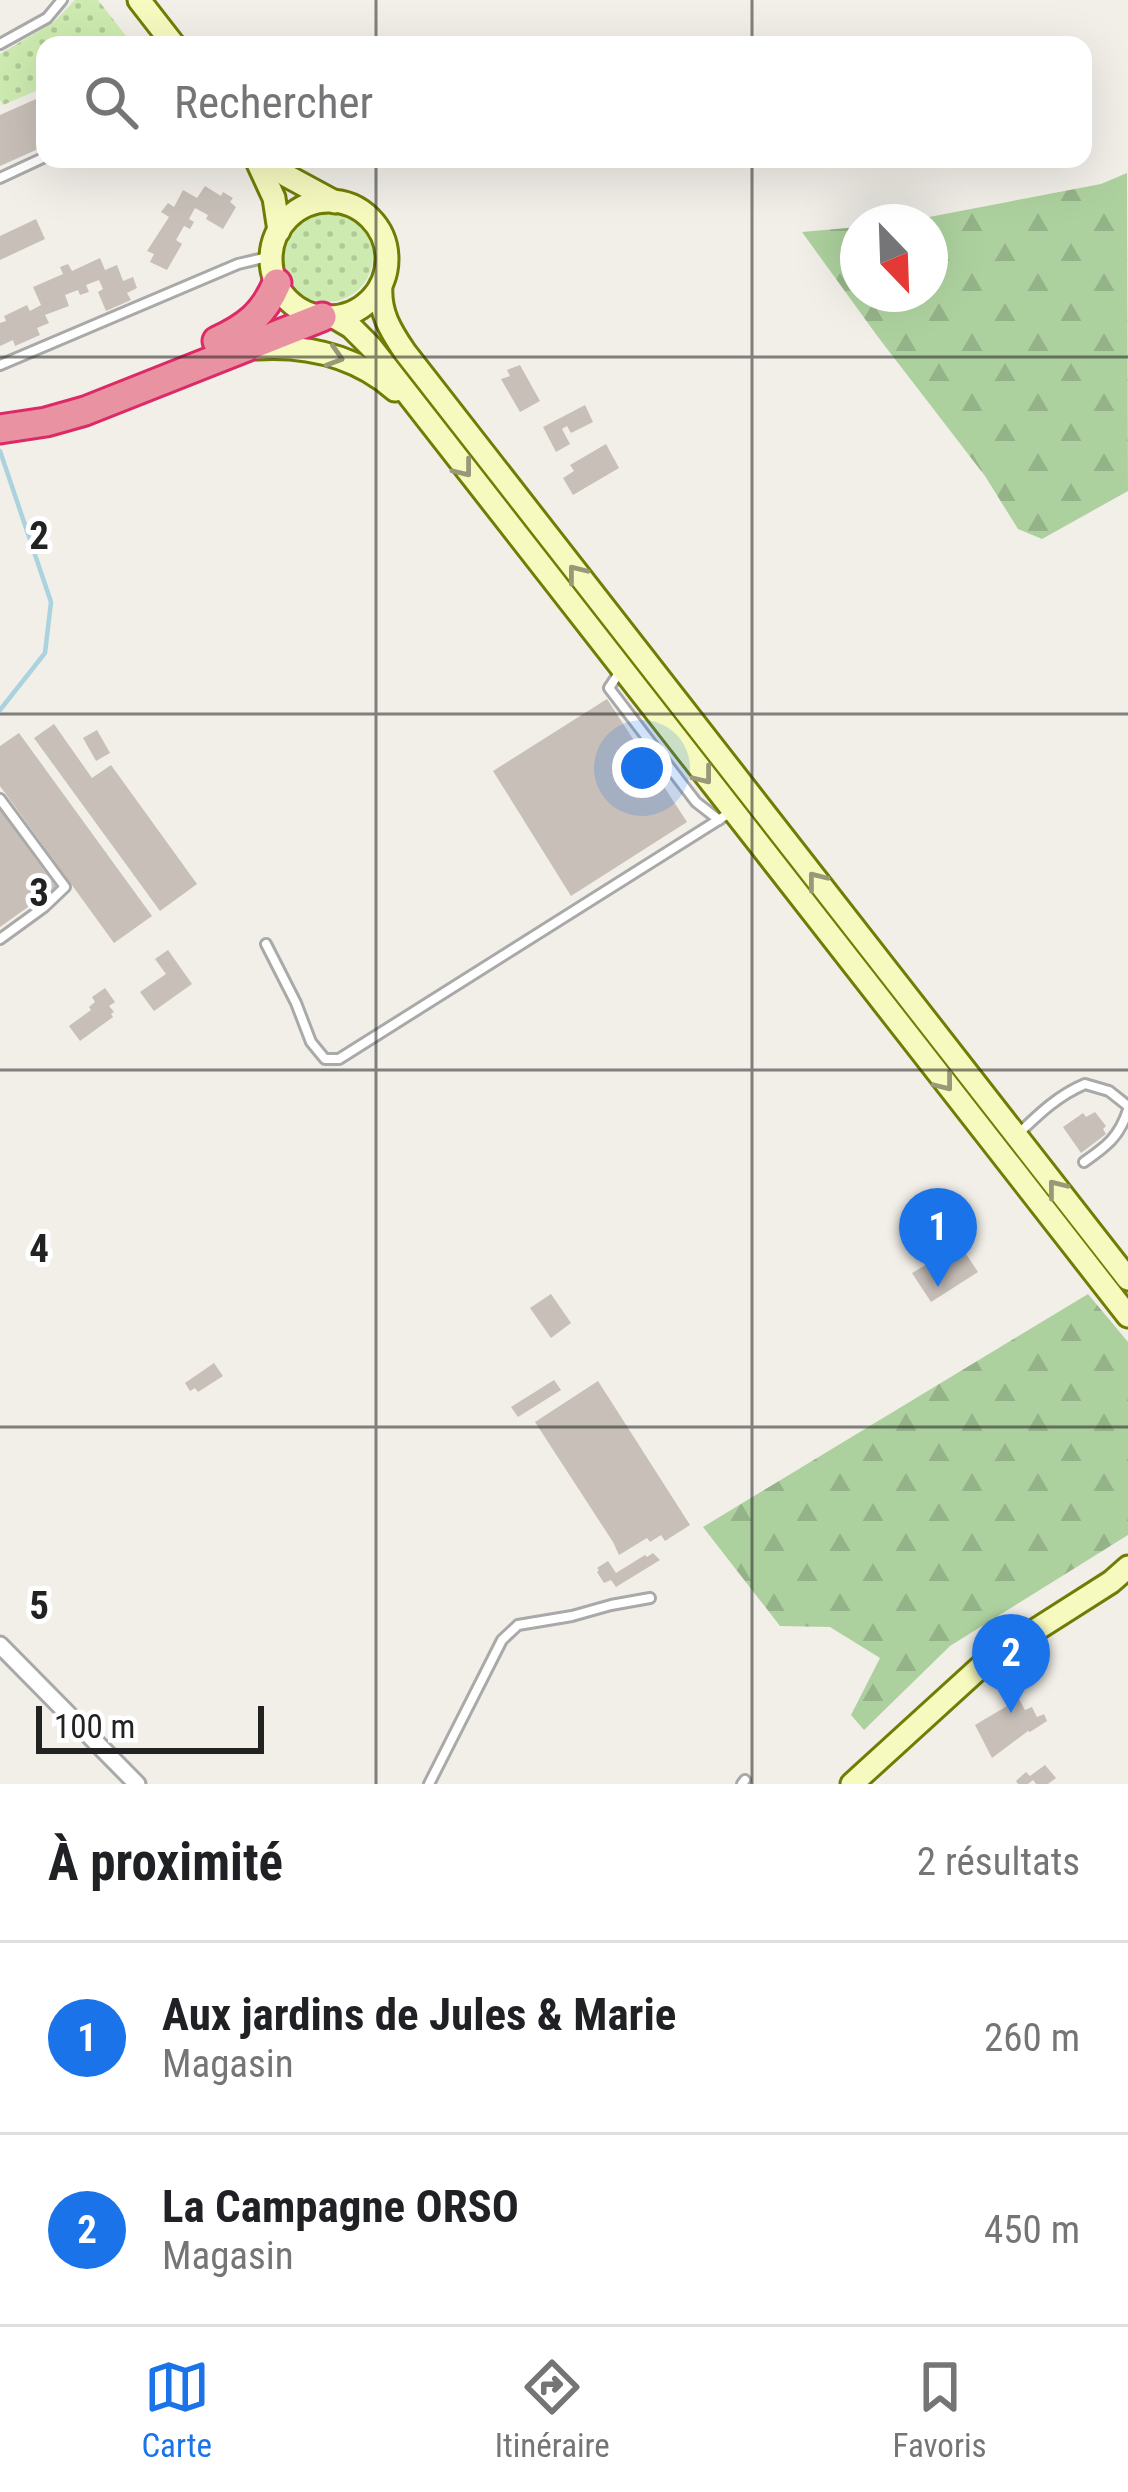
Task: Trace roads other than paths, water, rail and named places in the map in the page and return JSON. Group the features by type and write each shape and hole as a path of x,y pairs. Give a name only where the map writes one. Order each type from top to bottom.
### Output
{"highway":[{"path":"0,413 83,395 236,333 265,309 274,270"},
{"path":"0,428 86,411 227,352 328,317"}],"main road":[{"path":"139,0 167,36"},
{"path":"260,168 274,198 279,231 274,270 295,306 351,327 371,347 620,669 725,816 1128,1316"},
{"path":"277,168 362,212 380,231 387,258 380,304 405,352 1128,1280"},
{"path":"279,231 297,212 335,202"},
{"path":"328,317 362,307 381,285"},
{"path":"227,352 275,346 332,354 378,376 424,417"},
{"path":"852,1784 987,1661 1122,1575"}],"street":[{"path":"0,1645 137,1784"}],"lane":[{"path":"0,44 47,18 62,0"},
{"path":"0,178 36,161"},
{"path":"0,365 238,265 274,270"},
{"path":"0,799 65,887 0,939"},
{"path":"266,944 311,1042 325,1059 339,1059 725,816"},
{"path":"1016,1136 1067,1092 1085,1084 1109,1091 1128,1108 1121,1129 1084,1162"},
{"path":"429,1784 502,1640 518,1625 650,1598"}],"waterway":[{"path":"0,451 51,602 45,653 0,710"}],"place":[{"name":"Aux jardins de Jules & Marie","path":"938,1287"},
{"name":"La Campagne ORSO","path":"1011,1713"}]}
